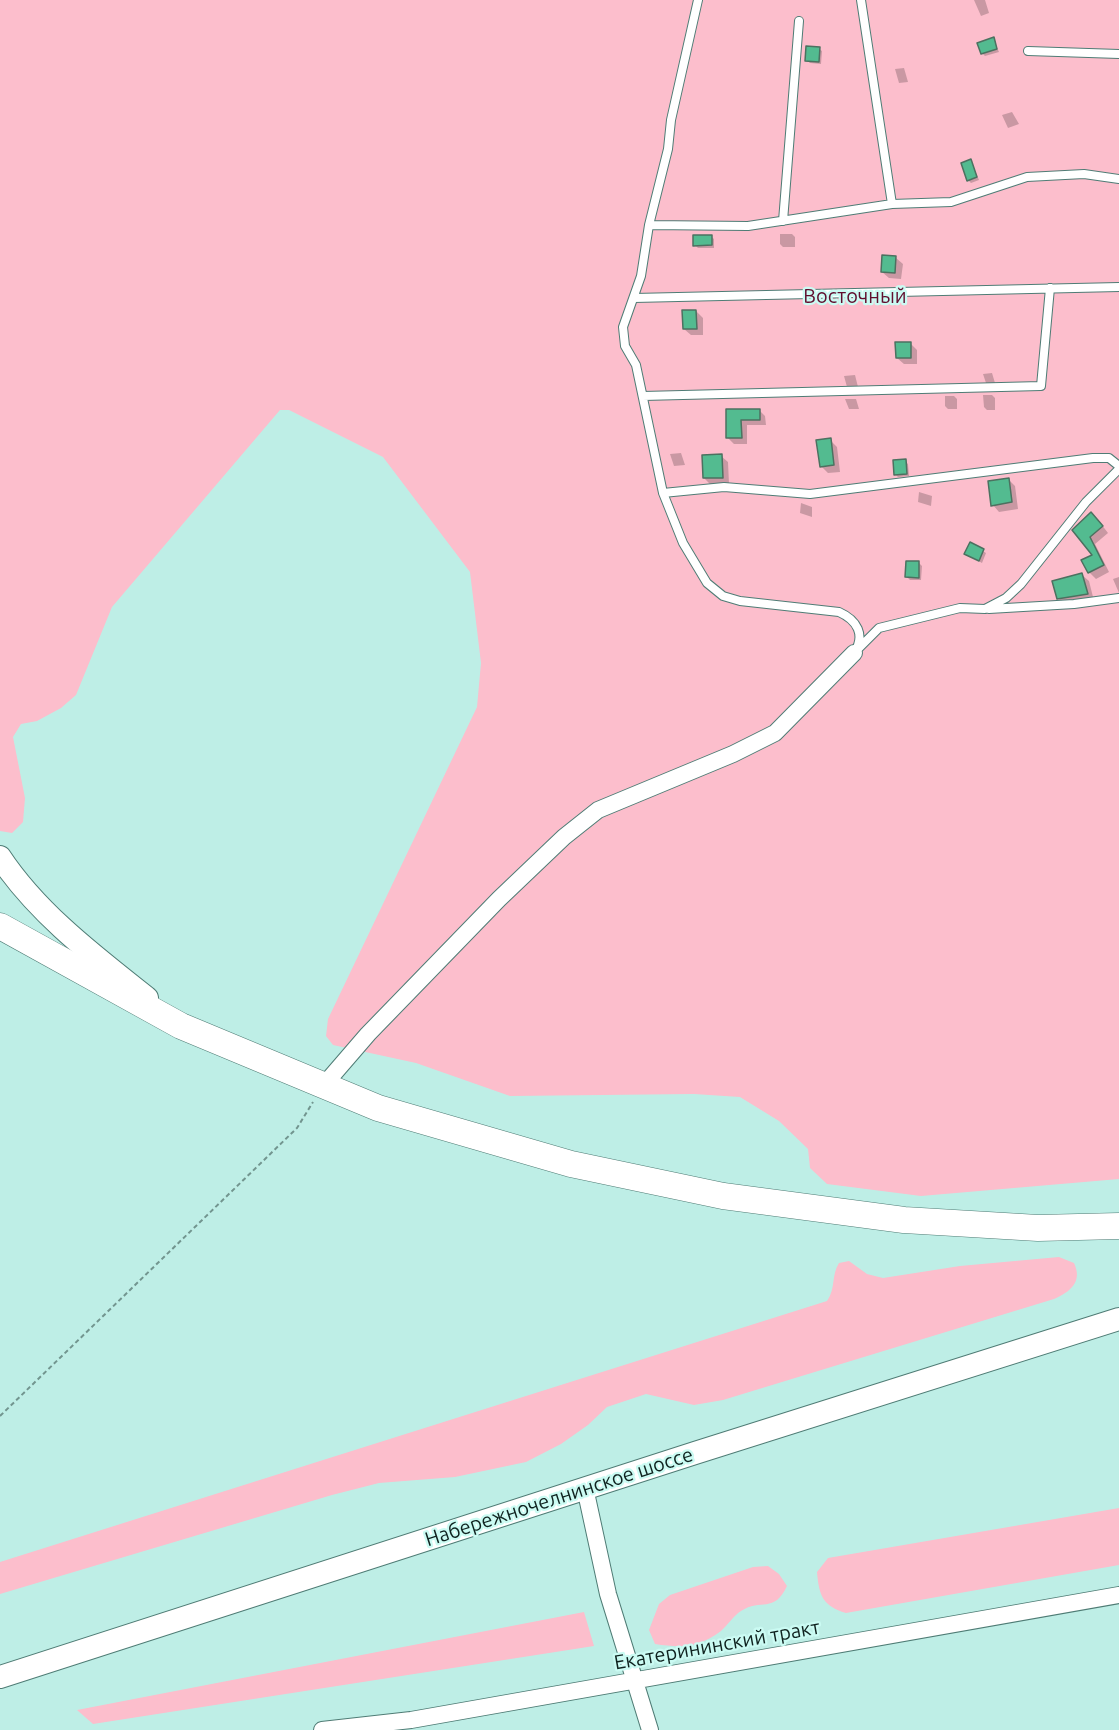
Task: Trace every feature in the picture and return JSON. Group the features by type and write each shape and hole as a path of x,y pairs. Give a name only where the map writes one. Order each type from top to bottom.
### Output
{"main road":[{"path":"0,857 18,884 86,949 181,1026"},
{"path":"0,926 181,1026 378,1108 571,1164 723,1196 904,1220 1038,1228 1119,1226"},
{"name":"Набережночелнинское шоссе","path":"0,1677 1119,1319"}],"street":[{"path":"324,1084 368,1034 498,899 564,837 598,810 733,754 775,733 854,653"},
{"path":"585,1488 608,1594 637,1681 650,1730"},
{"name":"Екатерининский тракт","path":"322,1730 412,1725 675,1672 781,1657 832,1645 1119,1595"}],"lane":[{"path":"698,0 671,120 668,149 649,225 641,276 623,327 625,346 636,366 663,493 683,543 707,583 723,596 740,601 839,612 848,616 860,633 860,644 854,653"},
{"path":"861,0 892,204"},
{"path":"783,221 799,21"},
{"path":"1028,51 1119,54"},
{"path":"649,225 748,226 892,204 951,202 1027,177 1084,174 1119,179"},
{"path":"634,298 1119,287"},
{"path":"643,396 1041,386 1050,288"},
{"path":"663,493 724,487 810,494 1108,458 1119,468 1086,502 1021,584 1006,598 985,609"},
{"path":"854,653 879,628 960,608 985,609 1074,604 1119,598"}],"path":[{"path":"0,1416 297,1128 324,1084"}],"green space":[{"name":"Восточный","path":"0,0 1119,0 1119,1179 921,1196 827,1184 810,1168 808,1149 779,1121 740,1097 694,1094 510,1096 416,1063 333,1045 326,1036 328,1019 477,707 481,663 470,572 383,457 289,410 280,410 112,607 76,695 61,708 37,721 21,724 13,737 25,798 23,822 12,833 0,831"},
{"path":"1059,1257 1074,1263 1077,1276 1070,1290 1054,1299 723,1400 694,1405 646,1394 607,1407 588,1425 561,1444 526,1462 455,1477 379,1483 0,1594 0,1562 827,1301 839,1263 849,1261 867,1274 883,1278 960,1266"},
{"path":"1119,1508 1119,1565 846,1613 827,1603 819,1588 817,1572 828,1558"},
{"path":"768,1566 779,1574 787,1586 777,1600 748,1607 735,1615 713,1637 697,1644 673,1646 655,1644 649,1630 659,1604 670,1595 753,1567"},
{"path":"584,1612 594,1646 93,1724 77,1710"}],"building":[{"path":"994,37 997,49 981,54 977,43"},
{"path":"806,46 820,47 819,62 805,61"},
{"path":"971,159 977,177 967,181 961,163"},
{"path":"693,235 712,235 712,245 693,246"},
{"path":"882,255 896,256 895,273 881,272"},
{"path":"682,310 696,310 697,329 683,329"},
{"path":"895,342 911,342 911,358 896,358"},
{"path":"726,409 760,409 760,420 741,420 742,438 726,438"},
{"path":"831,438 834,465 820,467 816,440"},
{"path":"722,454 723,478 703,478 702,455"},
{"path":"906,459 907,474 894,475 893,460"},
{"path":"1009,478 1012,502 991,506 988,481"},
{"path":"1091,512 1103,526 1090,537 1104,565 1088,573 1081,560 1092,555 1072,530"},
{"path":"970,542 984,549 979,561 964,554"},
{"path":"906,561 919,561 919,578 905,577"},
{"path":"1082,573 1088,594 1057,599 1052,581"}]}
